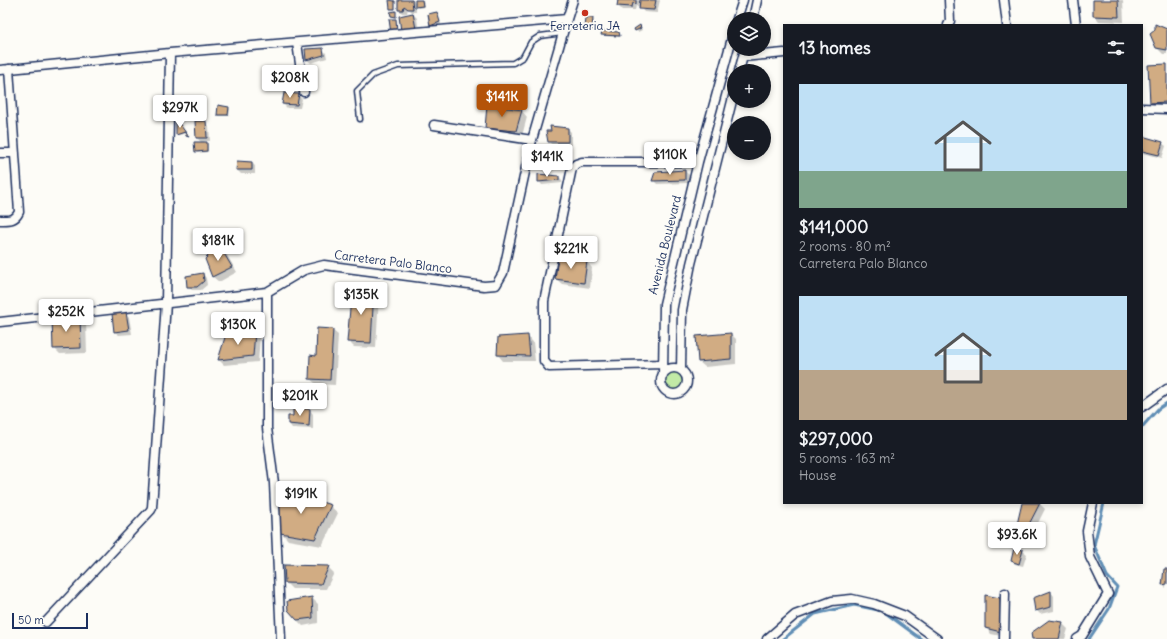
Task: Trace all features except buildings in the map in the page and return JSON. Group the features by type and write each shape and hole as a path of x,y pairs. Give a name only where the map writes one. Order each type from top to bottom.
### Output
{"street":[{"name":"Carretera Palo Blanco","path":"0,322 268,292 304,270 324,265 484,286 496,285 503,273 532,140 566,19 573,0"},
{"path":"739,12 742,0"},
{"path":"754,12 757,0"},
{"path":"948,24 950,21 949,0"},
{"path":"1004,0 1007,24"},
{"path":"1073,0 1076,24"},
{"path":"0,70 170,53 566,19"},
{"path":"297,43 304,92"},
{"path":"46,622 152,508 166,303 170,53"},
{"path":"771,53 783,53"},
{"name":"Avenida Boulevard","path":"663,375 664,304 698,162 727,56"},
{"path":"0,220 12,220 19,212 9,69"},
{"path":"681,370 682,310 691,264 730,108"},
{"path":"1143,108 1167,109"},
{"path":"434,125 532,140"},
{"path":"0,153 15,153"},
{"path":"663,364 549,367 544,361 544,302 572,168 576,164 582,162 698,162"},
{"path":"268,292 267,428 274,483 281,639"},
{"path":"673,368 681,370 687,377 687,386 678,394 665,391 662,383 663,375 666,371 673,368"},
{"path":"1143,406 1167,389"},
{"path":"1077,639 1082,636 1108,594 1090,557 1087,531 1093,504"},
{"path":"1004,639 1005,593"},
{"path":"767,639 795,615 832,601 852,600 874,604 904,616 937,639"}],"lane":[{"path":"360,120 357,91 373,75 398,66 513,63 523,57 531,42 540,36 563,33"}],"green space":[{"path":"670,371 678,371 684,377 684,385 678,391 670,391 664,385 664,377"}],"waterway":[{"path":"1143,426 1158,409 1167,403"},
{"path":"1089,639 1109,609 1117,587 1107,576 1094,545 1104,504"},
{"path":"783,639 815,614 854,605 883,611 921,639"}],"place":[{"name":"Ferreteria JA","path":"585,13"}]}
